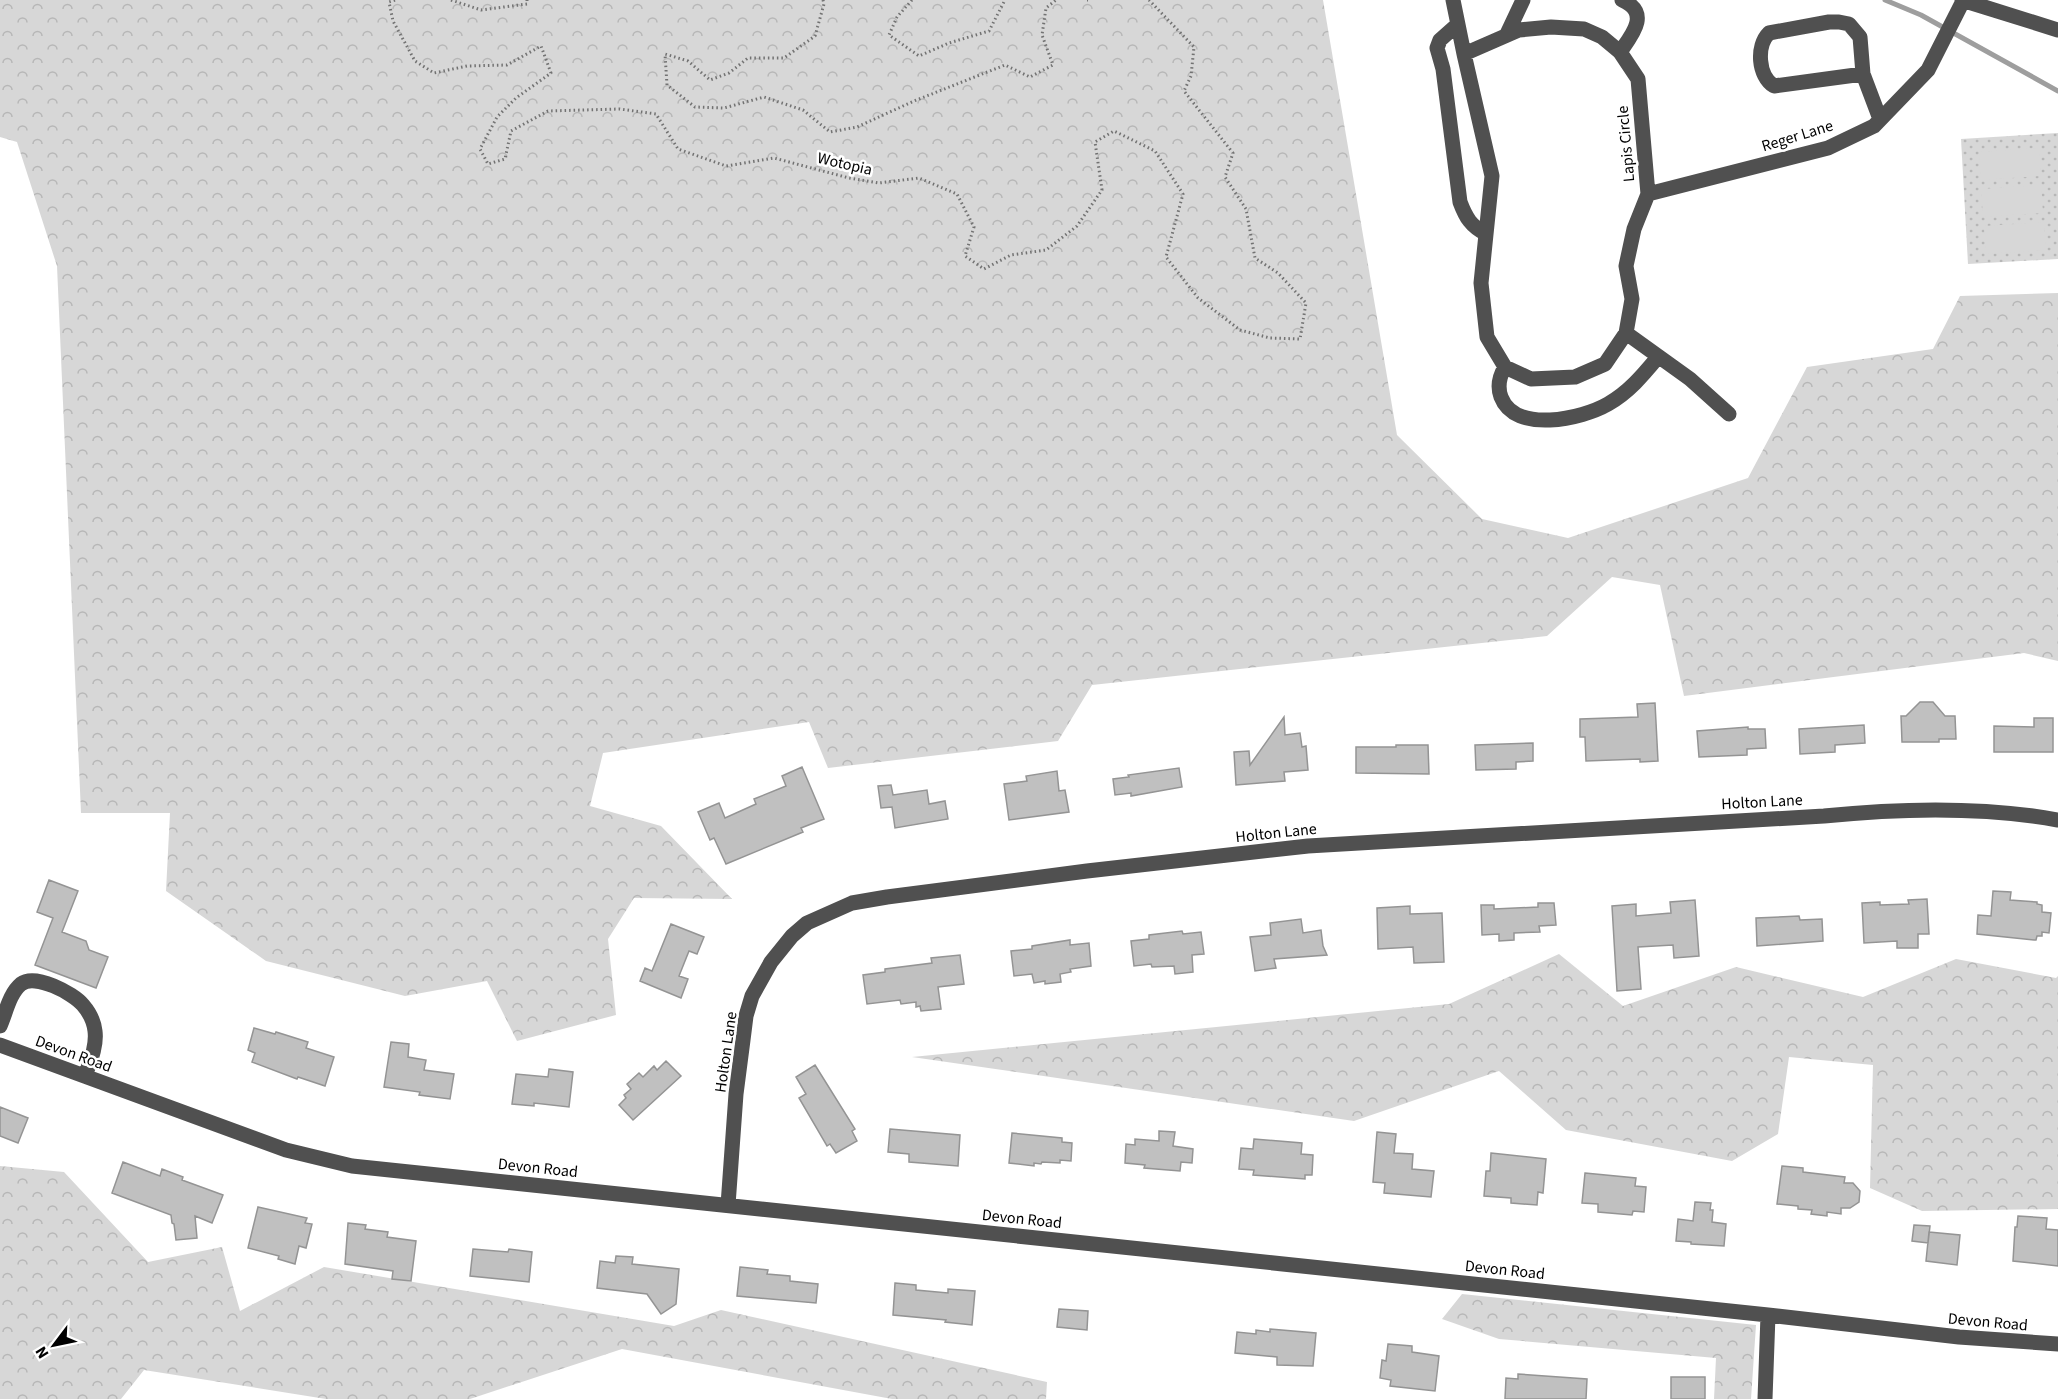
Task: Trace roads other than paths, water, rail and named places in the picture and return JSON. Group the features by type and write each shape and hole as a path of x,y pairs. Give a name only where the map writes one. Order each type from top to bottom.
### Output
{"street":[{"path":"1453,0 1492,176 1481,284 1487,337 1505,367 1500,377 1499,389 1507,408 1515,415 1526,419 1546,420 1577,416 1608,404 1635,384 1658,357"},
{"path":"1507,34 1523,0"},
{"path":"1620,52 1635,32 1638,19 1636,11 1622,0"},
{"path":"1963,0 2058,30"},
{"name":"Reger Lane","path":"1648,194 1828,148 1874,126 1928,70 1963,0"},
{"path":"1863,74 1774,86 1767,82 1762,72 1762,44 1768,33 1829,22 1849,24 1860,37 1863,74 1880,118"},
{"path":"1458,24 1440,40 1437,48 1443,69 1460,202 1466,218 1474,228 1486,234"},
{"name":"Lapis Circle","path":"1464,54 1519,30 1551,27 1584,29 1602,37 1620,52 1638,79 1648,194 1634,229 1626,266 1632,299 1626,333 1605,364 1575,377 1531,380 1505,367"},
{"path":"1626,333 1690,379 1729,414"},
{"name":"Holton Lane","path":"728,1205 736,1094 746,1016 752,996 771,962 792,936 807,923 852,903 1087,871 1308,846 1813,817 1874,811 1940,810 2021,813 2058,820"},
{"path":"0,1026 14,991 23,983 31,980 38,981 67,992 83,1004 95,1030 94,1047 85,1076"},
{"name":"Devon Road","path":"0,1045 286,1150 352,1166 1959,1337 2058,1344"},
{"path":"1765,1399 1768,1315"}],"waterway":[{"path":"1885,0 1921,15 2058,91"}]}
